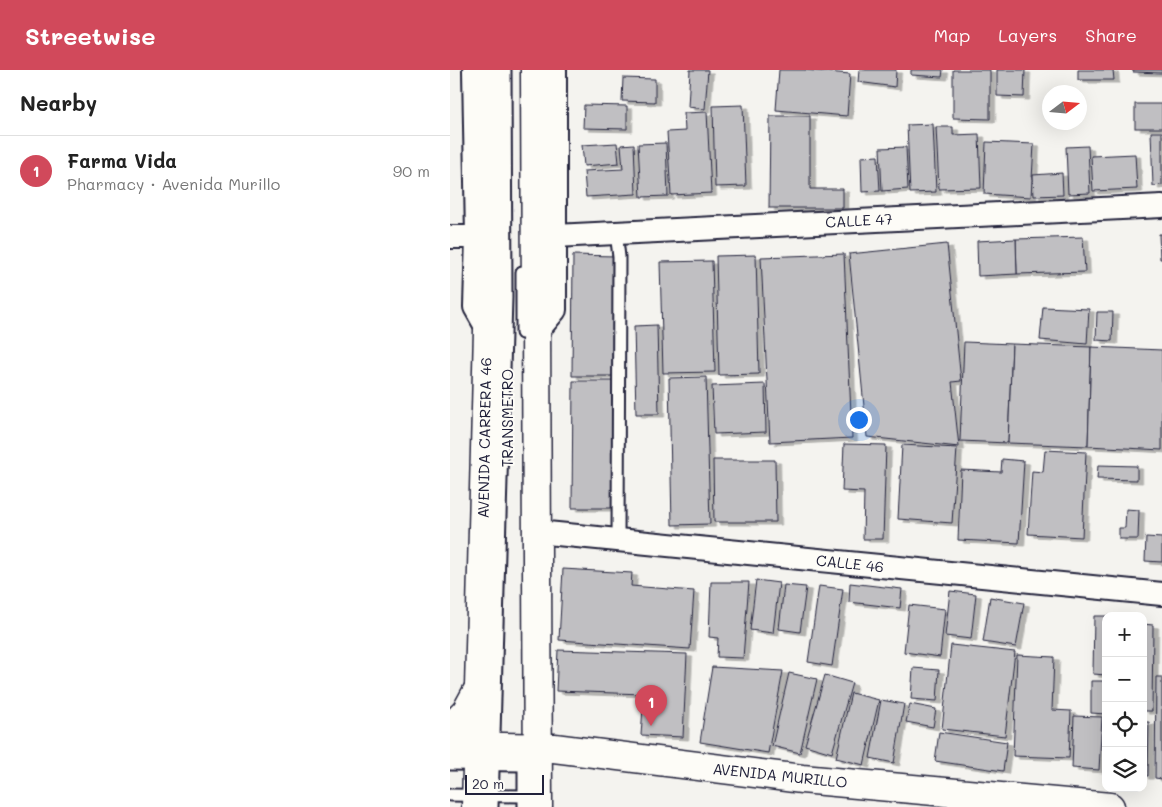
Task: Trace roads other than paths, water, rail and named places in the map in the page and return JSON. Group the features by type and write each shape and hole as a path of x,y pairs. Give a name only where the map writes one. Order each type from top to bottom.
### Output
{"main road":[{"name":"AVENIDA CARRERA 46","path":"477,800 486,756 478,688 488,330 499,297 490,70"},
{"path":"529,803 528,750 537,532 529,339 535,70"},
{"path":"450,728 466,712 478,688"},
{"name":"AVENIDA MURILLO","path":"450,746 486,756 528,750 802,779 1110,807"}],"street":[{"path":"474,70 477,237 475,307 488,330"},
{"path":"529,339 555,310 555,70"},
{"name":"CALLE 47","path":"555,236 1162,206"},
{"path":"450,237 477,237"},
{"name":"CALLE 46","path":"537,532 1162,594"}],"lane":[{"name":"TRANSMETRO","path":"486,756 505,70"},
{"path":"616,232 619,257 618,541"},
{"path":"522,257 529,296"},
{"path":"450,764 486,756"},
{"path":"477,800 529,803"}],"place":[{"name":"Farma Vida","path":"651,726"}]}
